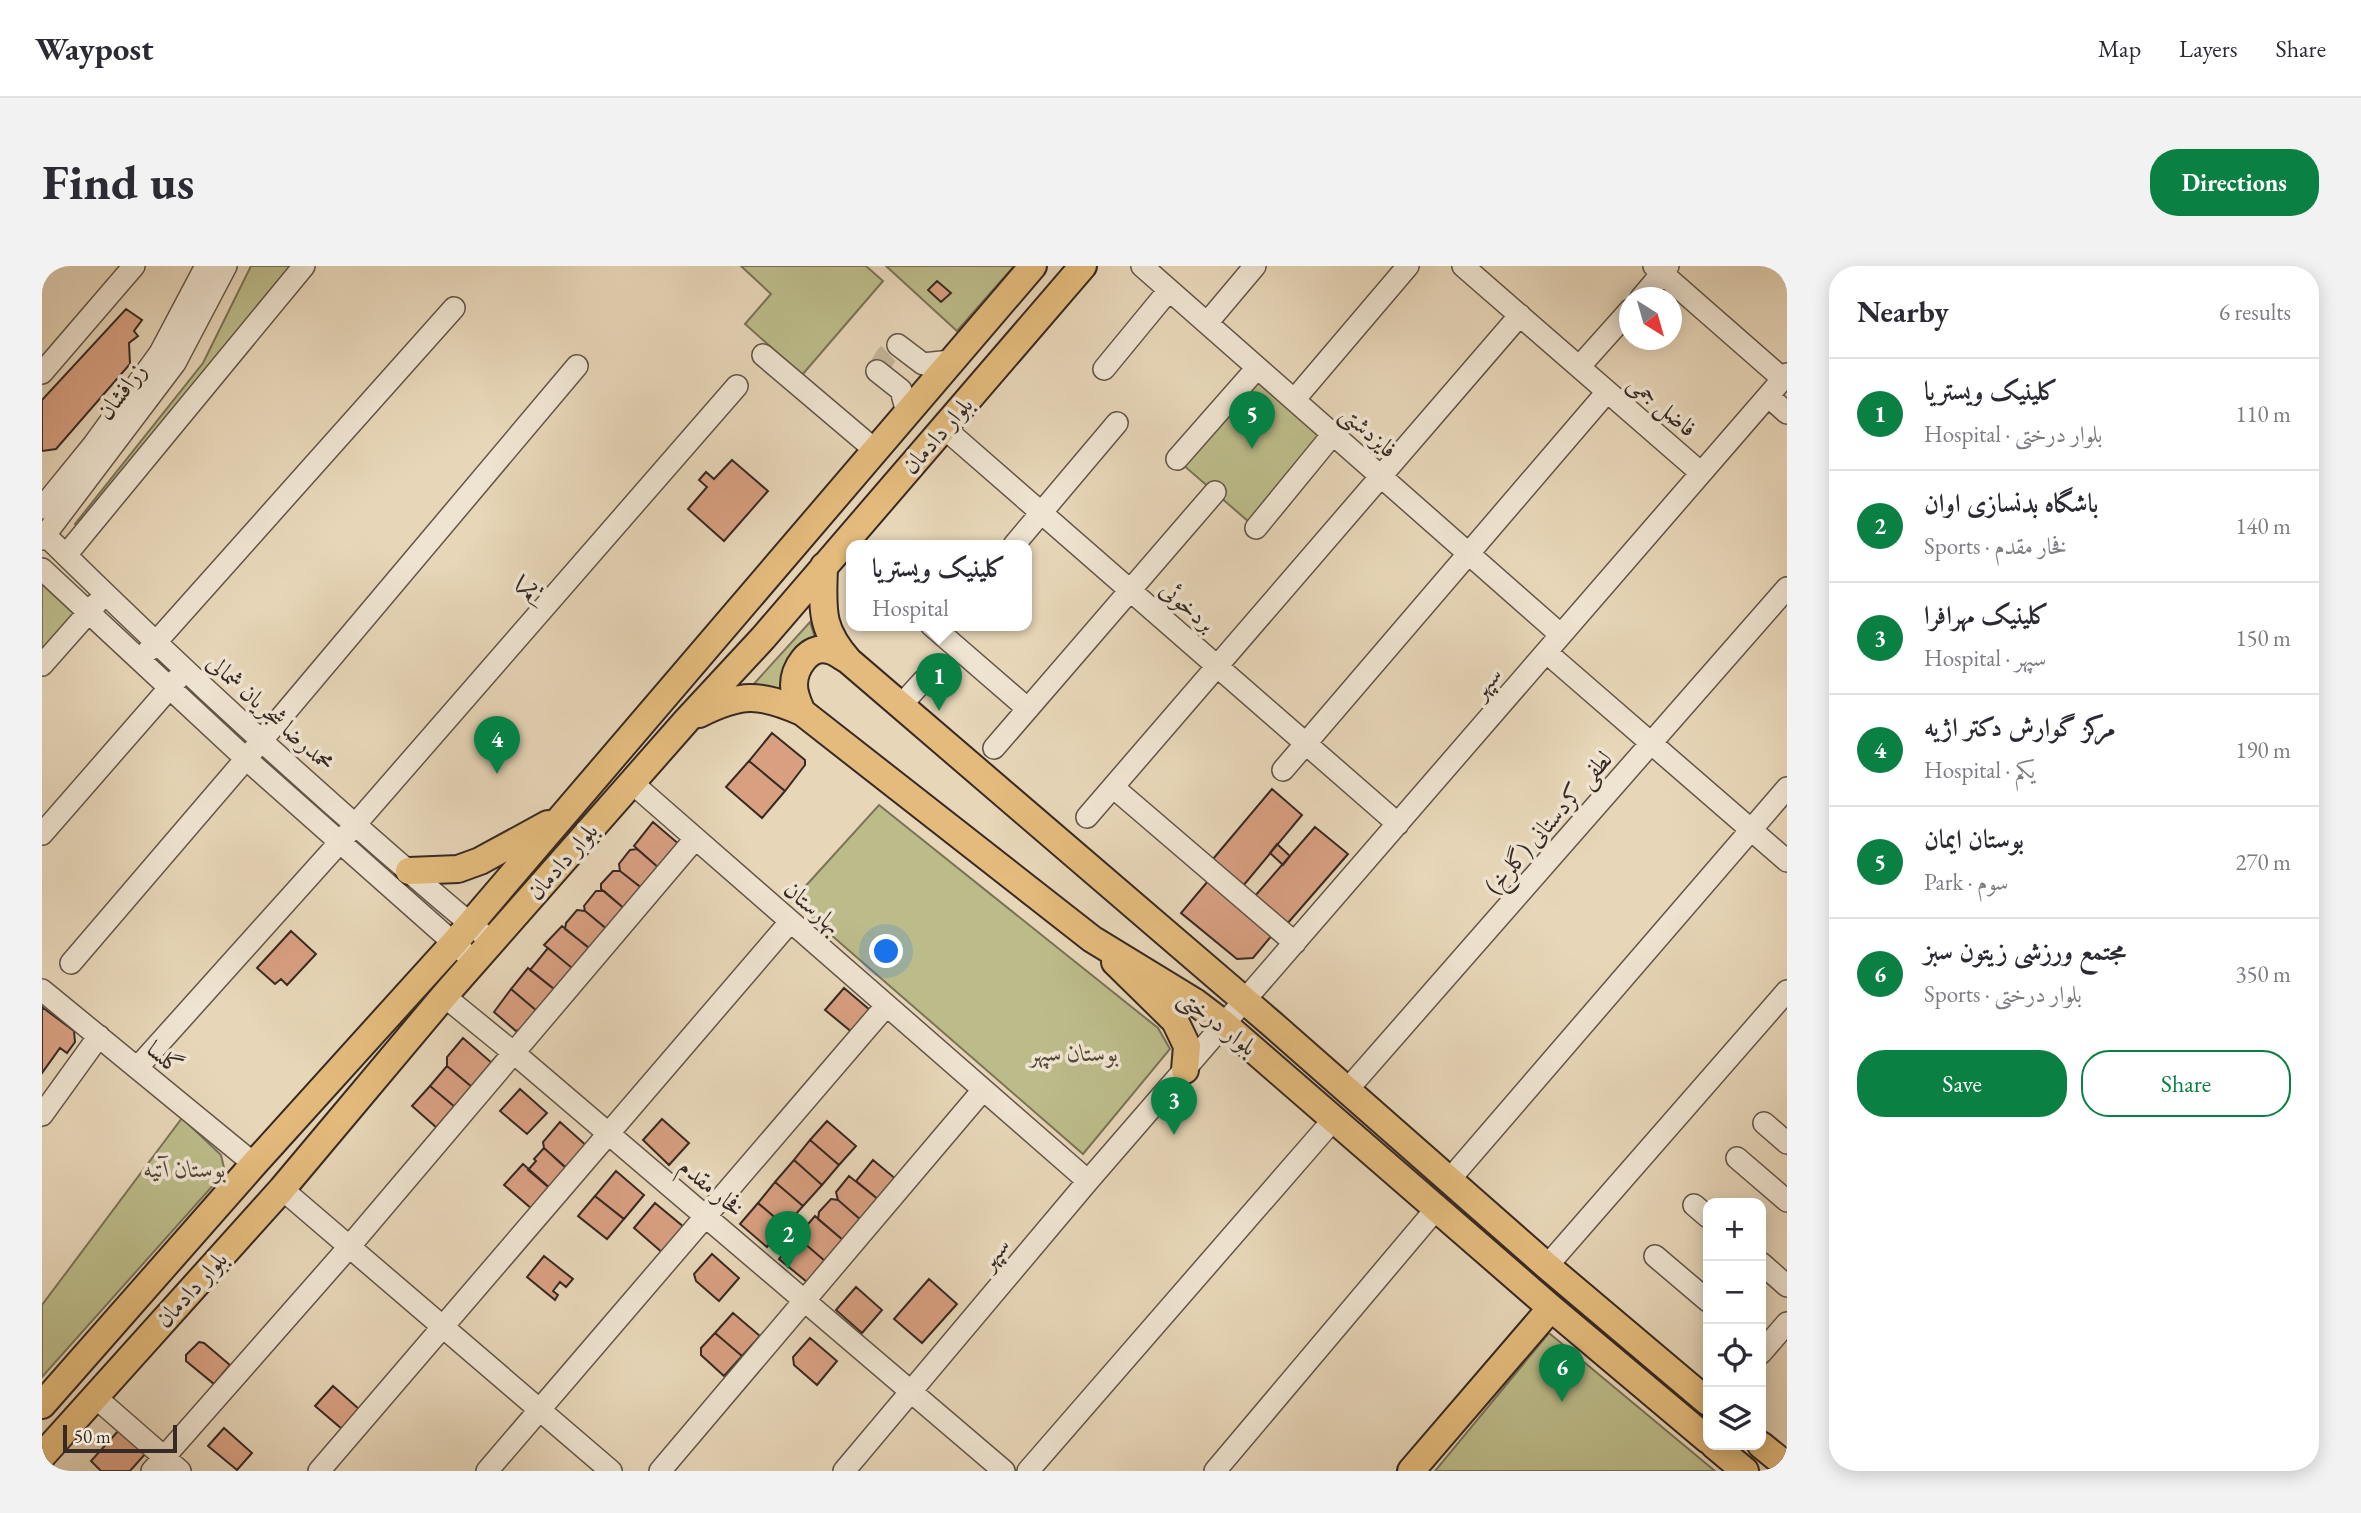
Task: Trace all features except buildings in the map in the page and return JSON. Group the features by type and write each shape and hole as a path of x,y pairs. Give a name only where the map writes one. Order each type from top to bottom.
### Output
{"main road":[{"name":"بلوار دادمان","path":"42,1405 462,933 1033,266"},
{"name":"بلوار دادمان","path":"846,540 1083,266"},
{"name":"بلوار دادمان","path":"42,1456 282,1189 444,996 685,721 763,638 846,540"},
{"name":"بلوار درختی","path":"824,566 823,608 827,627 830,638 849,661 1245,1001 1547,1266 1703,1398"},
{"path":"802,712 794,694 794,684 801,662 811,653 821,650 828,650 849,661"},
{"name":"بلوار درختی","path":"685,721 739,698 770,700 802,712 1091,939 1152,974 1224,1024 1551,1308 1703,1436"},
{"path":"410,871 458,869 480,861 562,817"},
{"path":"1152,974 1179,981 1189,972 1185,957 1170,938"},
{"path":"1091,939 1175,1021 1187,1046 1185,1070"},
{"path":"1287,1077 1306,1055"},
{"path":"1411,1471 1551,1308"},
{"path":"1766,1449 1787,1466"},
{"path":"1720,1450 1745,1471"}],"street":[{"path":"42,373 134,266"},
{"name":"زرافشان","path":"42,508 94,444 160,353 206,266"},
{"name":"زرافشان","path":"43,535 175,363 226,266"},
{"path":"66,555 304,266"},
{"name":"فایزدشتی","path":"1142,266 1562,635"},
{"path":"1207,323 1255,266"},
{"path":"1294,400 1408,266"},
{"name":"فاضل جمی","path":"1469,268 1701,473"},
{"path":"1649,287 1662,268 1785,376"},
{"path":"1104,369 1169,290"},
{"path":"139,660 454,309"},
{"path":"1087,817 1520,315"},
{"path":"1579,367 1619,321"},
{"path":"898,345 923,364 951,361"},
{"path":"763,355 875,450"},
{"path":"71,963 577,366"},
{"path":"1177,459 1257,368"},
{"path":"877,371 901,390 907,413"},
{"name":"سپهر","path":"844,1471 1088,1181 1785,376"},
{"name":"یکم","path":"137,1068 356,824 737,386"},
{"path":"1283,769 1607,392"},
{"path":"1768,396 1787,413"},
{"path":"1018,540 1117,423"},
{"name":"بردخوئی","path":"943,427 1398,824"},
{"path":"1256,528 1333,434"},
{"path":"994,748 1215,492"},
{"name":"محمدرضا شجریان شمالی","path":"43,535 262,740 410,871 462,933"},
{"name":"محمدرضا شجریان شمالی","path":"42,569 245,758 340,842 462,933"},
{"name":"لطفی کردستانی (گلرخ)","path":"1347,1090 1787,588"},
{"path":"42,665 106,594"},
{"path":"941,631 1028,709"},
{"path":"1546,652 1787,861"},
{"path":"42,834 186,670"},
{"path":"902,704 923,681"},
{"name":"بهارستان","path":"631,782 1088,1181"},
{"path":"1113,787 1295,943"},
{"path":"1450,1179 1787,788"},
{"path":"94,1396 166,1467 695,839"},
{"path":"319,1471 790,922"},
{"path":"462,933 483,952"},
{"name":"گلسا","path":"42,990 254,1164"},
{"path":"1547,1266 1787,991"},
{"name":"فخار مقدم","path":"444,996 1004,1471"},
{"path":"487,1471 887,1006"},
{"path":"42,1115 99,1036"},
{"path":"660,1471 983,1090"},
{"path":"1028,1471 1334,1119"},
{"path":"1764,1123 1787,1143"},
{"path":"1737,1158 1787,1201"},
{"path":"282,1189 611,1471"},
{"path":"1214,1471 1436,1209"},
{"path":"1655,1256 1703,1297"},
{"path":"1766,1267 1787,1286"},
{"path":"1766,1345 1787,1323"}],"green space":[{"path":"251,266 297,266 82,528 75,524 203,363"},
{"path":"741,266 866,266 883,281 802,375 745,324 771,294"},
{"path":"886,266 1014,266 957,331"},
{"path":"1256,378 1321,434 1249,522 1182,464"},
{"path":"42,569 89,613 42,665"},
{"path":"810,622 815,638 800,647 790,658 783,671 780,688 751,687"},
{"name":"بوستان سپهر","path":"879,805 1158,1028 1170,1049 1083,1154 792,901"},
{"name":"بوستان آتیه","path":"182,1118 221,1155 225,1172 42,1377 42,1305"},
{"path":"1549,1333 1715,1471 1435,1471"}],"tunnel":[{"path":"877,371 886,356 898,345"}],"place":[{"name":"بوستان ایمان","path":"1252,449"},
{"name":"کلینیک ویستریا","path":"939,711"},
{"name":"مرکز گوارش دکتر اژیه","path":"497,774"},
{"name":"کلینیک مهرافرا","path":"1174,1135"},
{"name":"باشگاه بدنسازی اوان","path":"788,1269"},
{"name":"مجتمع ورزشی زیتون سبز","path":"1562,1402"}]}
